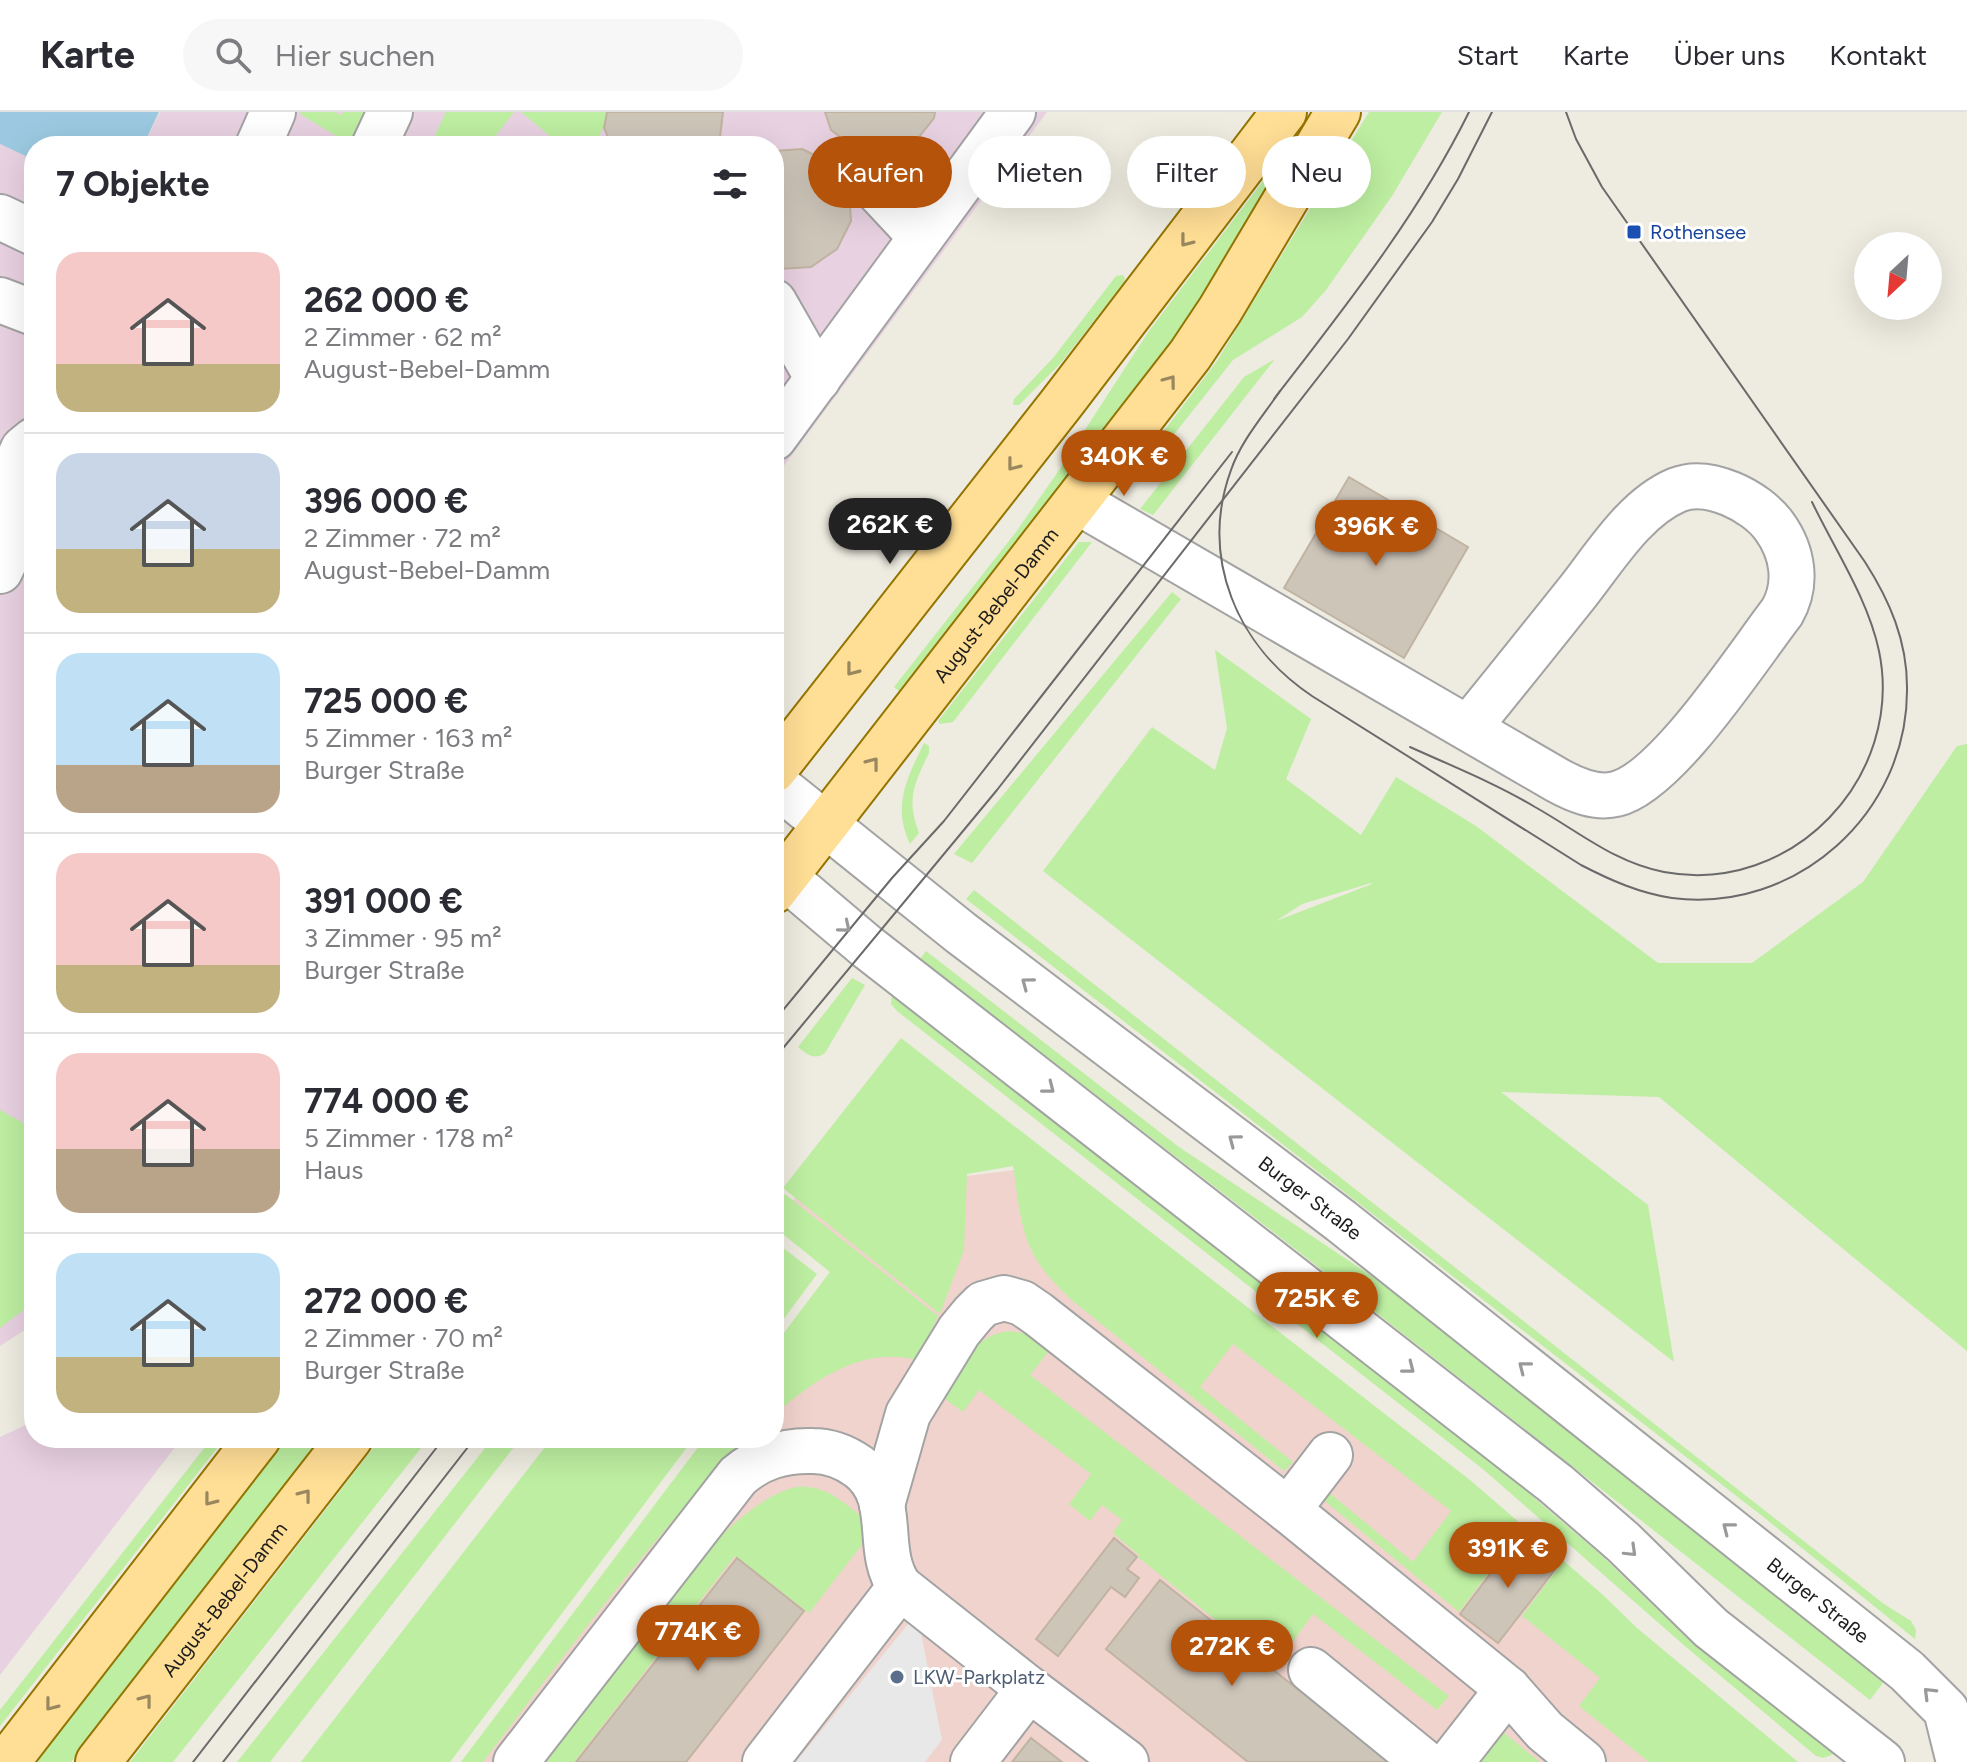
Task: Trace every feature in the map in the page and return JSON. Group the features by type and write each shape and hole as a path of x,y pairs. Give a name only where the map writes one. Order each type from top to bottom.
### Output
{"main road":[{"path":"784,757 1284,112"},
{"name":"August-Bebel-Damm","path":"784,872 825,825 1078,502 1206,333 1338,112"},
{"path":"7,1762 250,1448"},
{"name":"August-Bebel-Damm","path":"98,1762 342,1448"}],"street":[{"path":"379,136 390,112"},
{"path":"784,425 921,237 1002,117"},
{"path":"894,208 921,237"},
{"path":"0,217 24,228"},
{"path":"0,300 24,309"},
{"path":"784,320 818,379"},
{"path":"0,500 24,448"},
{"path":"1078,502 1557,780 1596,795 1613,795 1640,784 1670,757 1788,601 1792,572 1789,555 1775,527 1758,510 1725,492 1694,485 1667,495 1628,530 1469,727"},
{"path":"0,571 24,520"},
{"name":"Burger Straße","path":"784,791 961,933 1341,1221 1907,1671 1946,1710 1959,1762"},
{"path":"784,884 1556,1484 1623,1542 1711,1628 1882,1762"},
{"path":"882,1505 900,1437 914,1404 959,1331 980,1306 1004,1298 1022,1303 1288,1510 1508,1689 1545,1731 1583,1762"},
{"path":"516,1762 731,1484 747,1468 769,1456 816,1451 850,1461 872,1478 880,1491 888,1555 892,1573 900,1587 1126,1762"},
{"path":"1288,1510 1330,1455"},
{"path":"765,1762 900,1587"},
{"path":"1311,1670 1424,1762"},
{"path":"973,1762 1029,1689"},
{"path":"1451,1762 1508,1689"}],"shaded area":[{"path":"160,112 1047,112 1029,136 968,136 968,208 976,208 784,466 784,136 148,136"},
{"path":"0,144 24,155 24,1330 0,1346"},
{"path":"1021,1169 1775,1762 466,1762 701,1448 784,1448 784,1337 835,1269 784,1228 784,1210 795,1198"},
{"path":"24,1426 24,1448 174,1448 0,1675 0,1437"},
{"name":"LKW-Parkplatz","path":"917,1613 942,1740 925,1762 796,1762"}],"green space":[{"path":"366,112 355,136 336,136 300,114"},
{"path":"446,112 514,112 496,136 435,136"},
{"path":"521,112 610,112 599,136 550,136"},
{"path":"1369,112 1442,112 1392,196 1326,290 1302,317 1233,360 1137,481 1129,477 1217,361 1310,208 1371,208 1371,136 1354,136"},
{"path":"1262,182 1262,198 1212,283 1162,357 901,693 894,687 1016,532 1149,331 1243,208 1246,208 1246,203"},
{"path":"1123,275 1123,284 1060,364 1019,405 1013,405 1014,399 1053,358 1116,276"},
{"path":"1275,359 1153,515 1140,509 1244,377"},
{"path":"1079,542 1092,542 953,722 940,724 938,721"},
{"path":"1172,592 1181,599 972,863 954,854"},
{"path":"1215,650 1311,719 1286,779 1361,835 1396,777 1476,826 1658,963 1752,963 1863,882 1957,746 1967,744 1967,1351 1659,1097 1501,1092 1648,1205 1674,1362 1043,871 1152,727 1215,770 1227,728","holes":["1372,884 1276,921 1302,904"]},
{"path":"924,743 929,746 929,753 912,801 919,833 910,844 902,817 902,805 907,780"},
{"path":"974,890 1884,1604 1911,1621 1916,1630 1915,1639 1761,1515 966,899"},
{"path":"926,951 1179,1147 1376,1279 1889,1675 1870,1700 920,959"},
{"path":"852,978 865,985 825,1053 817,1056 808,1054 798,1047"},
{"path":"892,995 1491,1461 1601,1555 1688,1639 1834,1754 1823,1758 1816,1756 1484,1470 897,1011 891,1004"},
{"path":"901,1038 1470,1480 1637,1628 1798,1762 1649,1762 1579,1706 1600,1678 1522,1616 1559,1567 1517,1535 1459,1612 1320,1497 1326,1490 1413,1562 1451,1511 1233,1344 1200,1387 1293,1462 1284,1471 1057,1285 1034,1256 1028,1242 1019,1209 1013,1166 967,1174 964,1250 940,1314 784,1187"},
{"path":"0,1110 24,1123 24,1310 0,1328"},
{"path":"784,1195 938,1316 917,1360 897,1357 858,1362 822,1379 784,1407 784,1333 830,1272 784,1235"},
{"path":"784,1249 817,1274 784,1319"},
{"path":"1009,1331 1028,1334 1052,1347 1030,1375 1449,1696 1437,1710 1313,1614 1274,1667 1138,1557 1113,1533 1122,1520 1102,1505 1090,1521 1069,1504 1091,1474 979,1390 963,1412 941,1396 976,1346 996,1334"},
{"path":"204,1448 217,1448 0,1726 0,1710"},
{"path":"278,1448 314,1448 71,1762 35,1762"},
{"path":"373,1448 421,1448 173,1762 130,1762"},
{"path":"485,1448 513,1448 270,1762 237,1762"},
{"path":"544,1448 686,1448 450,1762 301,1762"},
{"path":"697,1448 740,1448 644,1555 483,1762 461,1762"},
{"path":"797,1487 828,1493 871,1524 868,1537 809,1613 735,1556 574,1762 544,1762 662,1605 726,1531 773,1496"},
{"path":"1494,1725 1540,1762 1476,1762"}],"water":[{"path":"0,112 159,112 148,136 24,136 24,155 0,144"}],"building":[{"path":"607,112 723,112 720,136 608,136 604,128"},
{"path":"825,112 935,112 920,136 839,136 831,130"},
{"path":"802,149 808,152 808,208 850,208 851,221 837,249 811,267 784,269 784,150"},
{"path":"1349,477 1468,547 1404,658 1284,588"},
{"path":"1518,1537 1557,1567 1498,1643 1460,1614"},
{"path":"1114,1538 1137,1557 1127,1569 1139,1578 1125,1597 1111,1587 1058,1656 1036,1639"},
{"path":"737,1558 804,1611 686,1762 576,1762"},
{"path":"1160,1580 1363,1741 1366,1735 1400,1762 1248,1762 1106,1649"},
{"path":"1031,1738 1062,1762 1012,1762"}],"tram line":[{"path":"1274,399 1403,225 1469,112"},
{"path":"784,1047 997,790 1348,339 1432,222 1492,112"},
{"path":"1280,391 1235,459 1222,503 1220,535 1223,567 1231,597 1245,626 1263,652 1286,676 1312,696 1581,865 1636,889 1672,898 1718,899 1761,890 1801,871 1837,846 1866,813 1889,775 1903,733 1906,670 1895,622 1865,562 1602,187 1576,139 1566,112"},
{"path":"784,1009 892,878 944,821 1232,452"},
{"path":"1410,747 1504,790 1613,854 1646,868 1711,875 1755,865 1795,846 1829,818 1856,783 1874,742 1882,698 1879,651 1874,632 1850,575 1812,502"},
{"path":"193,1762 436,1448"},
{"path":"223,1762 467,1448"}],"place":[{"name":"Rothensee","path":"1634,232"},
{"name":"LKW-Parkplatz","path":"897,1677"}]}
